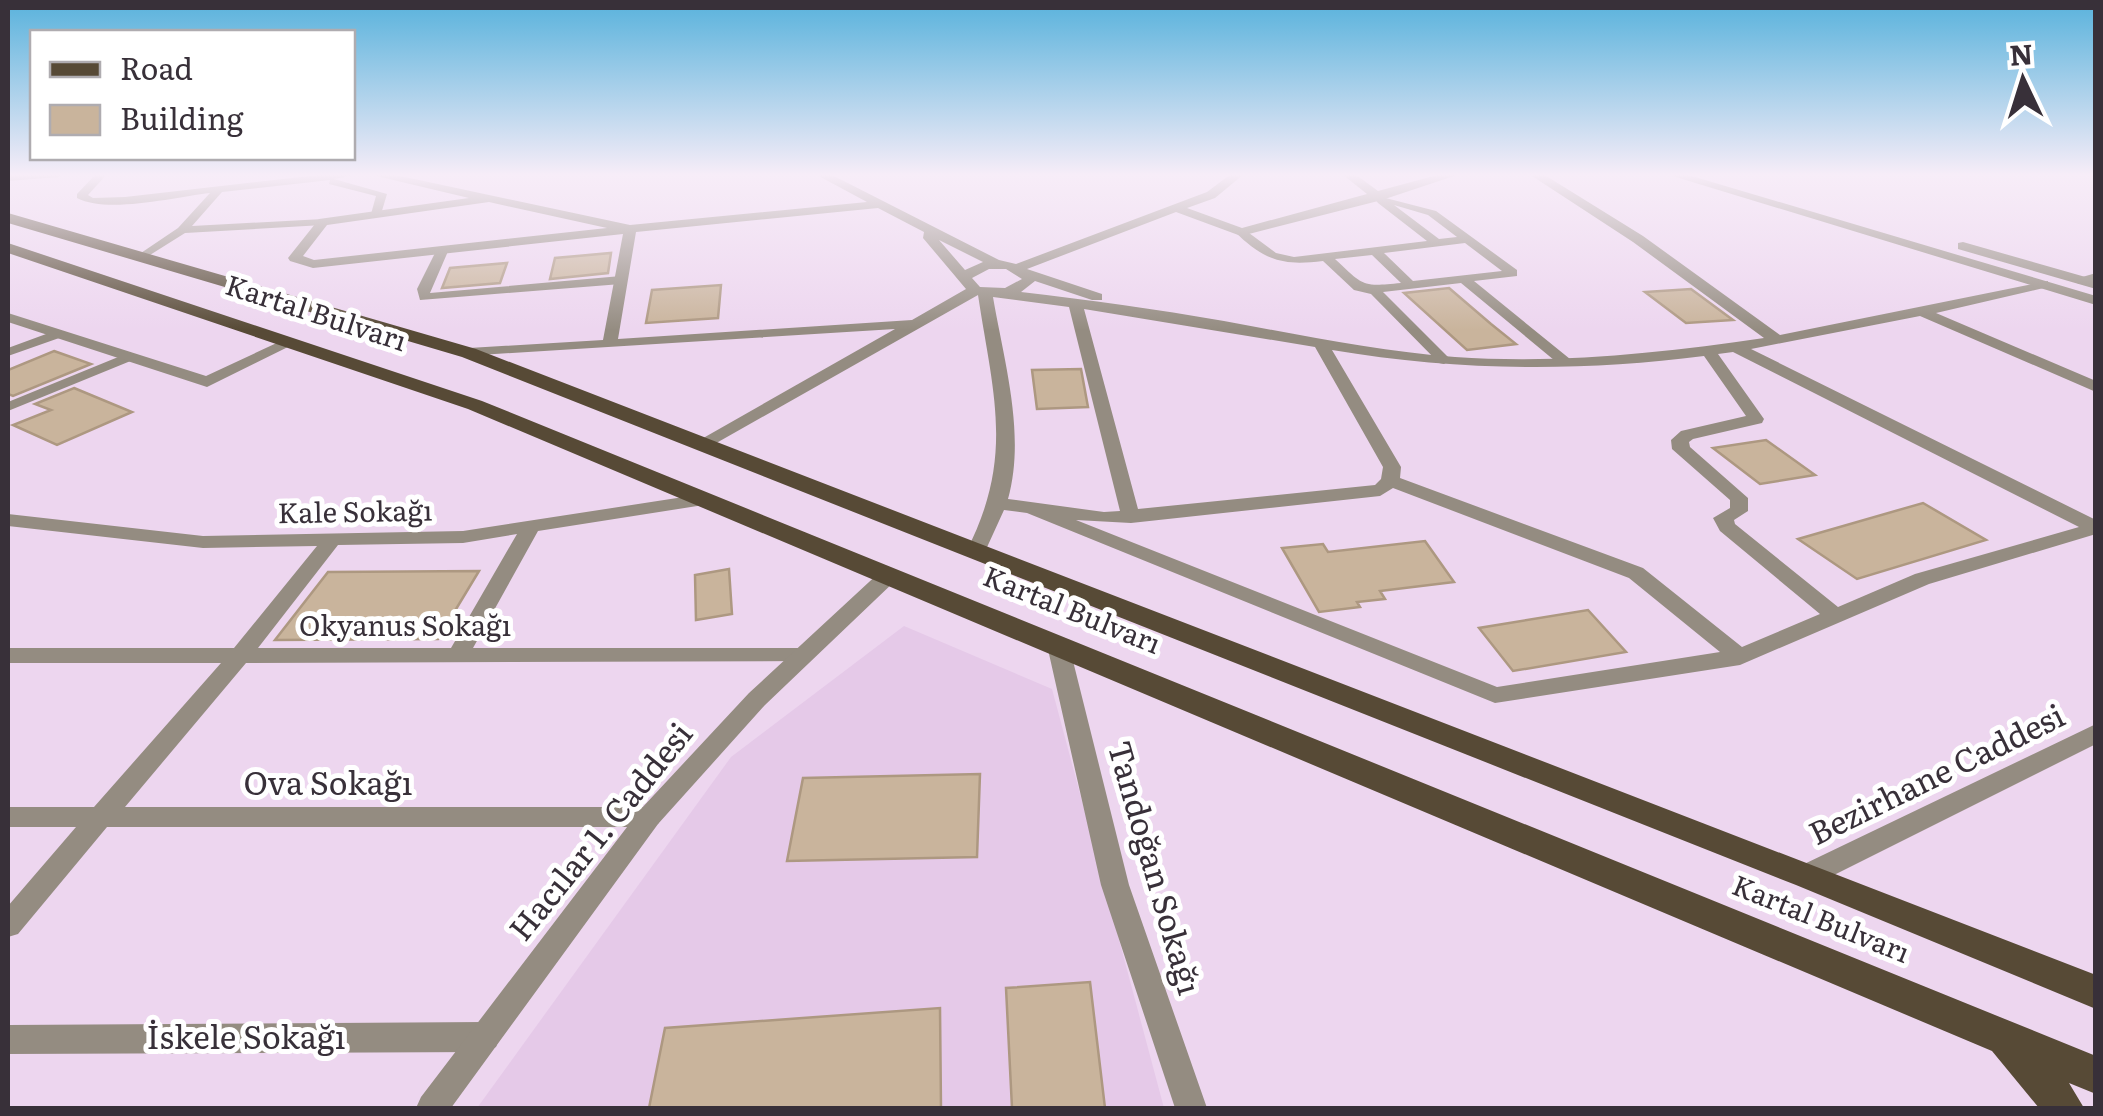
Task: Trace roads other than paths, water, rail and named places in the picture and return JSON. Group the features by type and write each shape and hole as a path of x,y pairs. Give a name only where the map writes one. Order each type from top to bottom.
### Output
{"main road":[{"name":"Kartal Bulvarı","path":"36,226 470,353 1808,874 2096,992"},
{"name":"Kartal Bulvarı","path":"8,248 475,405 2096,1075"},
{"path":"2002,1035 2064,1108"}],"street":[{"path":"320,226 297,250 299,260 313,264 651,226"},
{"path":"621,226 630,228"},
{"path":"917,226 998,265 1142,311"},
{"path":"1022,271 1132,226"},
{"path":"1225,226 1241,232 1265,226"},
{"path":"1618,226 1777,340"},
{"path":"1848,226 2096,301"},
{"path":"1895,226 2096,285"},
{"path":"610,344 630,228"},
{"path":"924,230 980,288 1444,360 1564,362 1707,350 1922,312 2043,284"},
{"path":"976,552 1000,504 1008,449 980,288 979,267 998,265"},
{"path":"704,446 980,288 1022,287 1022,271"},
{"path":"2079,280 2096,277"},
{"path":"1075,303 1131,517"},
{"path":"1922,312 2096,387"},
{"path":"8,317 207,382 286,344"},
{"path":"470,353 918,323"},
{"path":"1320,342 1388,460 1390,481"},
{"path":"1733,346 2096,528"},
{"path":"1707,350 1756,419 1687,435 1680,440 1681,449 1739,498 1740,511 1723,518 1726,527 1836,616"},
{"path":"1000,504 1131,517 1372,494 1390,481"},
{"path":"1390,481 1636,574 1740,657"},
{"name":"Kale Sokağı","path":"8,520 203,542 463,538 703,500"},
{"path":"1034,510 1495,694 1740,657 1922,579 2096,528"},
{"path":"457,656 531,527"},
{"path":"8,925 240,656 332,540"},
{"name":"Hacılar 1. Caddesi","path":"432,1108 649,817 802,656 888,575"},
{"name":"Tandoğan Sokağı","path":"1058,645 1115,885 1191,1108"},
{"name":"Okyanus Sokağı","path":"8,655 802,656"},
{"name":"Bezirhane Caddesi","path":"1808,874 2096,733"},
{"name":"Ova Sokağı","path":"8,817 649,817"},
{"name":"İskele Sokağı","path":"8,1040 485,1037"}],"lane":[{"path":"142,257 186,226"},
{"path":"182,230 252,226"},
{"path":"1415,226 1438,244"},
{"path":"1326,257 1358,287 1376,290 1507,276 1514,271 1451,226"},
{"path":"1241,232 1279,259 1375,252 1470,239"},
{"path":"443,250 423,289 424,297 622,280"},
{"path":"1375,252 1412,287"},
{"path":"1466,281 1564,362"},
{"path":"1376,290 1444,360"},
{"path":"8,352 57,334"},
{"path":"8,407 128,356"}]}
